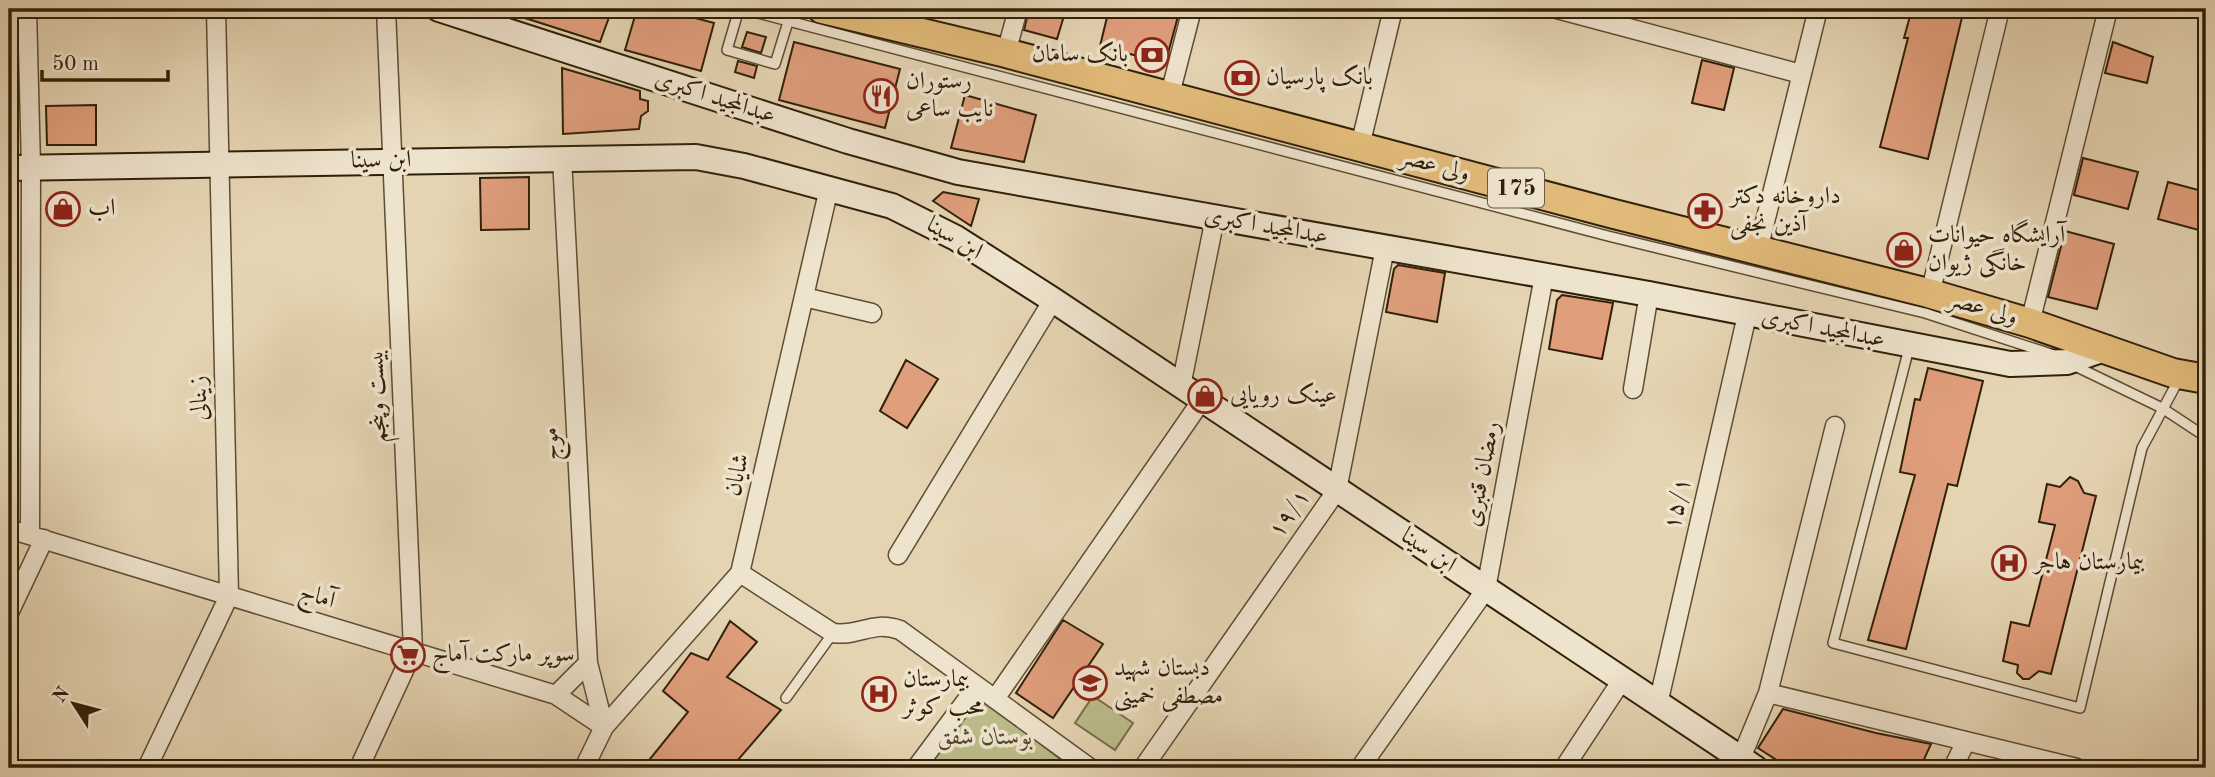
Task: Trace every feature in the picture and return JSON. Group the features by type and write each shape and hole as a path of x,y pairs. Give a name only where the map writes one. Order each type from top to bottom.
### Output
{"main road":[{"name":"ولی عصر","path":"833,10 1930,294 2030,323 2194,377"}],"street":[{"path":"9,614 37,537 20,168 27,9"},
{"name":"زینالی","path":"147,768 229,596 216,9"},
{"name":"بیست وپنجم","path":"359,768 413,651 387,9"},
{"name":"عبدالمجید اکبری","path":"439,9 914,162 1649,294 2010,364 2067,362 2108,348"},
{"path":"1006,53 1018,9"},
{"path":"1169,98 1192,9"},
{"path":"1360,146 1393,9"},
{"path":"1557,9 1607,15 1801,74"},
{"path":"1758,250 1818,9"},
{"path":"1930,294 2000,9"},
{"path":"2030,323 2108,9"},
{"name":"موج","path":"562,158 588,663 604,727"},
{"name":"ابن سینا","path":"20,168 696,158 744,166 892,206 924,220 1053,300 1658,704 1744,765"},
{"name":"شایان","path":"584,768 604,727 740,573 829,188"},
{"path":"1181,386 1215,218"},
{"name":"۱۹/۱","path":"1143,768 1337,490 1385,248"},
{"name":"رمضان قنبری","path":"1360,768 1486,589 1544,276"},
{"path":"1633,389 1649,294"},
{"path":"804,297 872,313"},
{"path":"898,555 1053,300"},
{"name":"۱۵/۱","path":"1658,704 1747,314"},
{"path":"995,699 1202,400"},
{"path":"1744,765 1768,693 1835,426"},
{"name":"آماج","path":"9,529 556,695 604,727"},
{"path":"740,573 833,633 845,635 886,625 900,630 1090,768"},
{"path":"556,695 588,663"},
{"path":"1564,768 1622,680"},
{"path":"916,768 977,686"},
{"path":"1768,693 2077,768"},
{"path":"1953,768 1966,741"}],"lane":[{"path":"792,9 788,22 775,64 727,50 741,9 788,22 1608,236 1925,313 2039,349 2162,408 2206,437"},
{"path":"1909,346 1833,643 2080,708 2142,448 2194,377"},
{"path":"786,698 833,633"}],"green space":[{"path":"1093,696 1133,723 1115,750 1075,723"},
{"name":"بوستان شفق","path":"979,697 1072,768 928,768"}],"building":[{"path":"507,9 612,9 600,42 506,12"},
{"path":"637,9 661,9 714,23 701,71 625,50"},
{"path":"1029,9 1066,9 1057,39 1024,30"},
{"path":"1109,9 1180,9 1167,57 1156,61 1100,46"},
{"path":"1912,9 1964,9 1928,159 1880,147 1908,38 1904,38"},
{"path":"747,32 766,37 761,53 742,47"},
{"path":"794,42 900,69 885,128 779,100"},
{"path":"2113,42 2153,57 2147,83 2105,73"},
{"path":"1702,60 1734,68 1724,110 1692,103"},
{"path":"738,61 757,66 754,78 735,72"},
{"path":"562,68 640,91 640,99 648,101 648,111 641,116 639,129 563,134"},
{"path":"965,95 1036,115 1024,162 951,148"},
{"path":"96,105 96,145 47,145 46,106"},
{"path":"2083,158 2138,172 2128,209 2074,195"},
{"path":"529,177 529,229 481,230 480,178"},
{"path":"2168,182 2206,192 2206,232 2158,219"},
{"path":"943,192 979,199 971,226 933,201"},
{"path":"2065,231 2114,244 2097,309 2048,297"},
{"path":"1398,265 1445,273 1437,322 1386,312 1394,269"},
{"path":"1562,295 1613,303 1602,359 1549,349 1557,300"},
{"path":"906,360 938,379 907,428 880,411"},
{"path":"1928,368 1983,381 1957,486 1948,484 1906,649 1868,640 1915,475 1900,472 1915,399 1920,400"},
{"path":"2070,477 2078,481 2084,493 2096,496 2051,674 2039,671 2029,679 2023,679 2017,673 2018,665 2003,661 2011,622 2029,626 2055,525 2039,522 2047,484 2060,487"},
{"path":"1063,620 1103,644 1053,718 1016,693"},
{"path":"730,621 757,642 727,677 781,710 731,768 665,768 650,759 688,712 663,691 691,653 708,660"},
{"path":"1783,709 1931,744 1920,768 1789,768 1758,748"}],"place":[{"name":"بانک سامان","path":"1152,55"},
{"name":"بانک پارسیان","path":"1242,78"},
{"name":"رستوران نایب ساعی","path":"881,96"},
{"name":"اب","path":"63,209"},
{"name":"داروخانه دکتر آذین نجفی","path":"1705,211"},
{"name":"آرایشگاه حیوانات خانگی ژیوان","path":"1904,250"},
{"name":"عینک رویایی","path":"1205,396"},
{"name":"بیمارستان هاجر","path":"2009,563"},
{"name":"سوپر مارکت آماج","path":"408,655"},
{"name":"دبستان شهید مصطفی خمینی","path":"1090,683"},
{"name":"بیمارستان محب کوثر","path":"879,694"}]}
